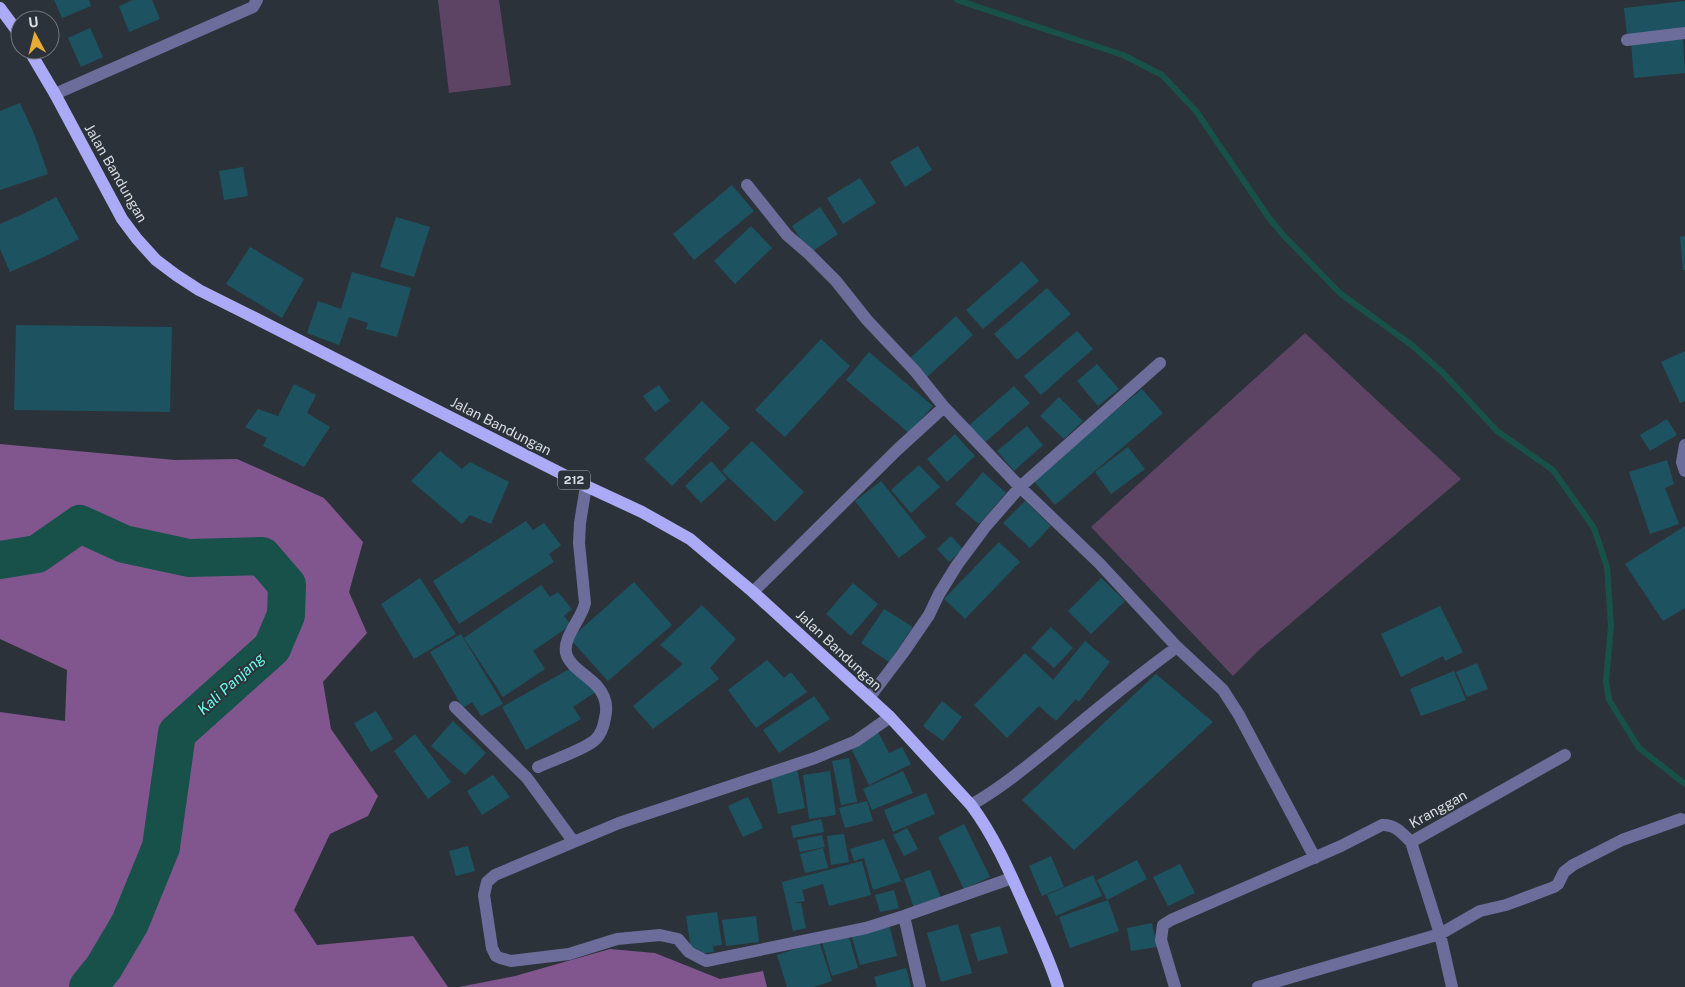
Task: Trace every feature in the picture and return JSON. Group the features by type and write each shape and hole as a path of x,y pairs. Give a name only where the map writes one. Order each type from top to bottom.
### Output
{"main road":[{"path":"0,8 10,22"},
{"name":"Jalan Bandungan","path":"35,60 122,219 156,260 199,290 586,486 642,512 690,539 753,592 890,717 971,806 986,826 1012,878 1052,967 1058,987"}],"street":[{"path":"55,94 253,7 257,0"},
{"path":"1627,40 1685,33"},
{"path":"747,185 787,235 836,281 867,320 915,371 944,407 1020,488 1099,563 1177,646 1223,690 1240,716 1315,858"},
{"path":"869,698 929,615 939,594 957,565 986,526 1020,488 1160,363"},
{"path":"753,592 897,450 944,407"},
{"path":"1685,446 1682,462 1685,471"},
{"path":"538,767 597,738 604,725 607,711 606,699 598,688 569,659 566,651 569,637 586,603 580,543 580,523 586,486"},
{"path":"971,806 1045,753 1133,679 1177,646"},
{"path":"455,707 527,778 573,841"},
{"path":"890,717 856,741 815,758 619,823 495,875 487,882 484,895 492,948 496,956 511,960 569,954 617,939 660,936 678,939 689,952 706,961 866,928 1012,878"},
{"name":"Kranggan","path":"1452,987 1440,934 1411,842 1565,755"},
{"path":"1258,987 1440,934 1480,911 1506,905 1554,887 1558,884 1564,872 1573,864 1622,840 1681,819"},
{"path":"1175,987 1161,940 1163,926 1171,920 1315,858 1382,825 1389,824 1396,828 1411,842"},
{"path":"904,916 920,987"}],"shaded area":[{"path":"438,0 499,0 511,85 449,93"},
{"path":"1305,333 1461,479 1259,650 1233,676 1091,527"},
{"path":"0,444 175,460 237,459 324,498 363,542 349,592 367,633 323,682 331,729 378,796 368,816 330,834 294,910 317,945 413,936 448,987 0,987 0,712 65,721 67,670 0,639"},
{"path":"610,949 655,953 720,979 763,971 767,987 459,987 515,976"}],"building":[{"path":"54,0 89,0 91,6 62,18"},
{"path":"133,0 152,0 160,19 129,32 119,6"},
{"path":"1685,1 1685,29 1627,35 1624,8"},
{"path":"90,28 103,57 81,67 68,38"},
{"path":"1683,38 1685,73 1634,78 1631,43"},
{"path":"20,103 35,136 48,174 0,190 0,111"},
{"path":"918,146 932,170 905,187 890,162"},
{"path":"243,167 248,196 224,200 219,171"},
{"path":"860,178 876,203 843,224 827,198"},
{"path":"732,185 754,211 694,260 673,234"},
{"path":"56,197 79,239 10,272 0,249 0,224"},
{"path":"820,207 838,234 810,253 792,226"},
{"path":"396,217 430,227 414,277 380,267"},
{"path":"751,226 772,248 735,284 714,261"},
{"path":"1685,236 1685,270 1683,270 1680,237"},
{"path":"250,247 304,279 282,318 226,284"},
{"path":"1022,261 1039,281 983,329 966,310"},
{"path":"352,272 411,288 397,337 366,329 368,323 349,317 339,345 307,333 318,301 341,309"},
{"path":"1047,288 1071,314 1017,360 994,334"},
{"path":"956,316 973,335 926,378 909,359"},
{"path":"16,325 172,327 170,412 14,410"},
{"path":"1077,331 1093,349 1041,395 1024,376"},
{"path":"821,339 850,366 785,437 755,410"},
{"path":"1685,351 1685,401 1680,403 1661,362"},
{"path":"869,352 933,406 909,433 846,380"},
{"path":"1097,364 1119,389 1098,406 1077,381"},
{"path":"294,384 316,395 307,413 330,427 304,467 263,446 267,438 245,427 258,409 278,416"},
{"path":"659,385 670,401 655,412 643,396"},
{"path":"1014,386 1030,403 982,445 966,428"},
{"path":"1142,389 1163,413 1055,505 1032,479"},
{"path":"1059,397 1083,421 1064,439 1040,416"},
{"path":"702,401 730,428 672,486 644,459"},
{"path":"1667,419 1677,435 1650,451 1640,435"},
{"path":"1027,426 1043,445 1014,471 997,451"},
{"path":"955,434 975,456 947,482 927,459"},
{"path":"752,441 804,492 775,522 722,471"},
{"path":"1128,447 1145,469 1111,494 1095,472"},
{"path":"440,451 462,469 470,462 509,482 491,524 470,515 462,524 411,481"},
{"path":"1667,460 1674,484 1665,488 1679,524 1650,534 1629,472"},
{"path":"711,461 727,479 701,503 685,486"},
{"path":"919,465 940,487 911,513 891,490"},
{"path":"983,472 1006,493 979,524 955,504"},
{"path":"881,481 926,537 899,558 855,501"},
{"path":"1025,501 1051,526 1030,548 1003,523"},
{"path":"526,521 533,530 544,523 561,545 549,554 554,562 459,624 433,581"},
{"path":"1685,526 1685,608 1663,621 1625,564"},
{"path":"951,536 963,549 949,562 937,549"},
{"path":"999,542 1020,562 965,619 944,599"},
{"path":"420,578 456,634 414,659 381,604"},
{"path":"1101,578 1125,601 1091,634 1068,611"},
{"path":"634,582 672,625 608,681 570,639"},
{"path":"853,583 878,604 851,636 826,614"},
{"path":"541,585 550,597 558,592 572,609 564,616 571,625 533,651 545,669 503,697 464,638"},
{"path":"702,605 736,639 710,668 719,679 653,729 633,706 683,664 660,645"},
{"path":"1440,606 1463,652 1445,661 1443,656 1401,677 1381,634"},
{"path":"884,609 913,627 889,662 861,643"},
{"path":"1051,627 1073,648 1054,668 1031,648"},
{"path":"461,634 503,704 481,716 472,702 463,708 430,652"},
{"path":"1085,641 1110,662 1079,702 1076,699 1056,721 1039,706 1007,738 974,705 1025,653 1053,680"},
{"path":"767,660 784,678 791,672 807,692 756,728 728,690"},
{"path":"1477,663 1488,689 1467,697 1456,672"},
{"path":"573,667 597,691 573,707 581,719 526,750 502,707"},
{"path":"1454,671 1466,700 1421,716 1410,689"},
{"path":"1156,674 1213,722 1074,850 1022,800"},
{"path":"814,696 830,719 779,753 763,730"},
{"path":"942,701 962,717 943,741 923,726"},
{"path":"376,711 393,739 371,752 354,723"},
{"path":"453,721 486,753 465,775 431,746"},
{"path":"878,732 889,753 902,747 911,764 869,785 850,746"},
{"path":"415,734 451,782 428,799 394,751"},
{"path":"849,758 857,802 841,805 832,761"},
{"path":"797,769 805,808 778,814 770,774"},
{"path":"830,771 836,815 809,819 803,775"},
{"path":"903,771 913,793 872,810 863,789"},
{"path":"493,775 510,797 482,815 467,791"},
{"path":"926,793 935,814 893,832 884,810"},
{"path":"748,797 763,828 743,837 728,806"},
{"path":"867,801 873,821 845,828 839,808"},
{"path":"821,819 824,832 793,838 791,826"},
{"path":"964,824 990,877 964,889 938,837"},
{"path":"907,828 918,849 904,856 893,835"},
{"path":"844,834 849,862 831,865 827,836"},
{"path":"822,835 825,847 800,852 797,840"},
{"path":"884,839 901,881 873,890 864,858 854,861 850,849"},
{"path":"468,846 475,871 456,876 449,851"},
{"path":"823,848 828,868 805,873 800,854"},
{"path":"1051,856 1064,887 1042,896 1029,866"},
{"path":"1137,860 1147,879 1107,900 1097,880"},
{"path":"862,861 871,895 829,906 823,884 802,890 805,901 794,903 801,903 806,928 793,931 782,882"},
{"path":"1180,864 1195,893 1168,906 1153,877"},
{"path":"930,870 941,898 914,908 904,879"},
{"path":"1093,875 1102,896 1056,916 1047,895"},
{"path":"894,890 899,908 880,912 875,895"},
{"path":"1108,900 1119,931 1070,948 1059,917"},
{"path":"717,912 722,945 713,946 714,952 698,954 697,948 691,949 686,916"},
{"path":"756,916 759,942 726,946 722,920"},
{"path":"1152,923 1157,947 1131,951 1127,928"},
{"path":"889,924 897,956 860,965 851,934"},
{"path":"958,924 972,973 941,982 927,933"},
{"path":"1000,926 1008,953 978,961 970,934"},
{"path":"848,934 858,968 832,976 822,942"},
{"path":"819,941 832,981 813,987 787,987 777,955"},
{"path":"906,968 911,987 877,987 874,977"}],"waterway":[{"path":"957,0 1123,55 1162,75 1196,111 1269,218 1341,294 1413,346 1443,373 1497,431 1553,470 1594,528 1607,567 1611,626 1606,681 1609,700 1639,748 1685,784"},
{"name":"Kali Panjang","path":"0,560 37,554 80,524 124,544 189,558 262,556 287,585 286,615 272,648 177,733 161,847 130,923 104,967 88,987"}]}
